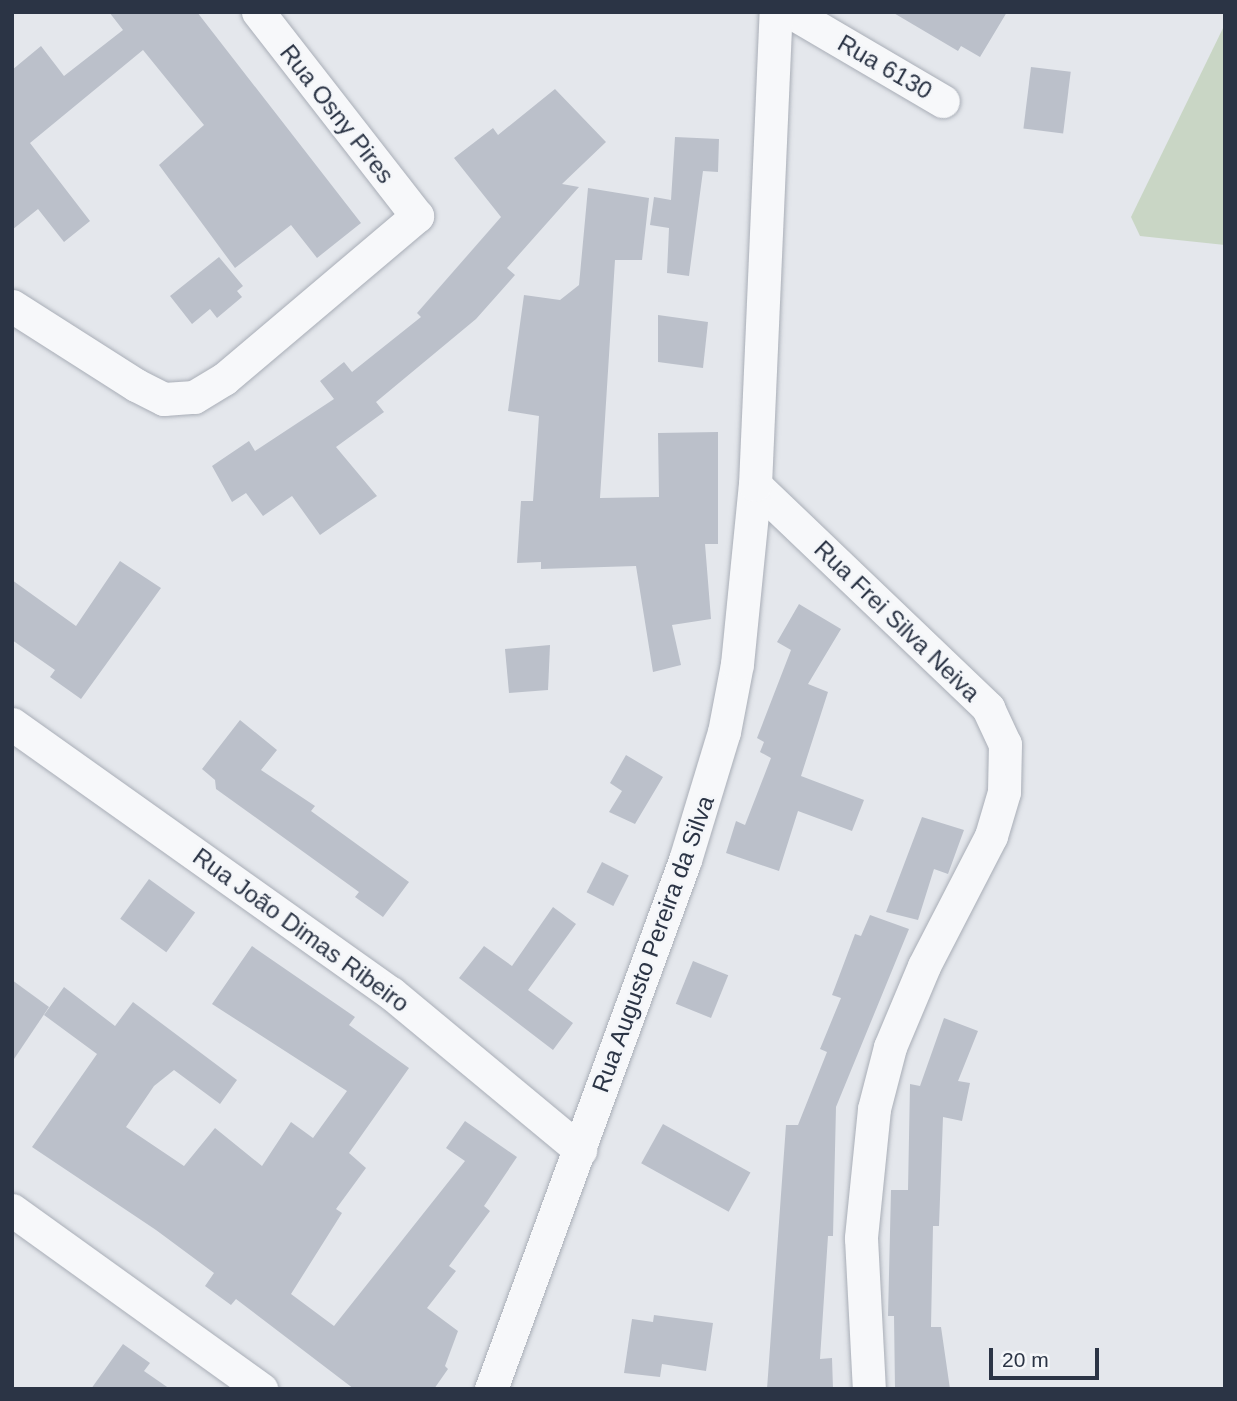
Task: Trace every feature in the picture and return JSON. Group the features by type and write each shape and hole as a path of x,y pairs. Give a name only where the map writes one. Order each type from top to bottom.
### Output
{"street":[{"name":"Rua Osny Pires","path":"12,306 136,385 164,398 194,397 224,379 417,216 258,12"},
{"path":"755,485 776,12"},
{"name":"Rua 6130","path":"791,12 943,100"},
{"name":"Rua Augusto Pereira da Silva","path":"491,1389 685,860 724,732 737,664 755,485"},
{"name":"Rua Frei Silva Neiva","path":"755,485 988,708 1005,744 1004,792 991,836 924,967 890,1048 874,1109 861,1238 869,1389"},
{"name":"Rua João Dimas Ribeiro","path":"12,724 391,993 580,1150"},
{"path":"12,1210 261,1389"}],"green space":[{"path":"1225,24 1225,245 1140,236 1131,217"}],"building":[{"path":"109,12 197,12 361,223 317,258 291,225 235,268 159,165 204,125 143,50 30,143 90,221 64,242 38,209 12,230 12,70 41,46 64,76 123,30"},
{"path":"892,12 1007,12 980,57 961,46 958,51"},
{"path":"1031,67 1071,72 1063,133 1023,129"},
{"path":"555,89 606,142 562,184 579,187 507,268 515,275 476,319 376,402 384,412 336,447 377,496 320,535 292,496 263,516 246,493 232,502 212,466 249,441 255,451 334,399 320,381 344,362 352,372 421,317 417,313 501,217 454,158 493,128 498,135"},
{"path":"675,137 719,139 718,172 703,171 689,276 667,273 669,228 650,225 654,197 671,200"},
{"path":"588,188 649,198 642,260 615,260 600,498 659,497 658,433 718,432 718,544 705,544 711,619 672,625 681,665 653,672 636,566 541,569 541,562 517,563 521,501 533,501 539,416 508,411 524,295 560,300 579,285"},
{"path":"219,257 243,286 237,291 242,297 217,318 210,309 192,324 170,296"},
{"path":"658,315 708,322 703,368 658,362"},
{"path":"120,561 161,588 81,699 50,677 55,670 12,640 12,580 76,626"},
{"path":"799,604 841,629 808,684 828,692 801,776 864,800 852,831 798,811 779,871 726,853 736,821 745,825 771,758 760,752 764,742 757,738 791,650 777,642"},
{"path":"550,645 548,690 509,693 505,649"},
{"path":"240,720 277,750 261,770 315,806 311,811 409,882 383,917 355,897 359,892 216,789 215,780 202,769"},
{"path":"626,755 663,777 635,824 609,812 622,791 610,783"},
{"path":"922,817 964,830 948,874 934,869 918,920 886,912"},
{"path":"602,862 629,876 613,906 587,892"},
{"path":"149,879 195,913 166,952 120,919"},
{"path":"553,907 576,924 528,990 573,1023 553,1050 459,978 484,946 512,966"},
{"path":"870,915 909,929 836,1107 833,1236 828,1236 820,1359 832,1358 833,1389 767,1389 786,1125 798,1125 827,1052 820,1049 841,998 832,995 855,934 861,936"},
{"path":"252,946 355,1017 349,1025 409,1068 349,1153 366,1168 336,1209 342,1213 291,1294 334,1326 465,1161 446,1148 465,1121 517,1157 484,1206 490,1211 449,1266 456,1271 427,1308 458,1331 445,1366 448,1369 434,1389 354,1389 236,1299 231,1305 205,1286 214,1273 156,1230 32,1147 97,1054 44,1015 64,987 115,1026 133,1002 237,1080 220,1104 174,1070 154,1086 126,1127 184,1166 215,1128 262,1166 291,1122 313,1138 347,1091 212,1004"},
{"path":"693,961 728,975 711,1018 676,1004"},
{"path":"12,980 49,1007 12,1062"},
{"path":"944,1018 978,1031 958,1081 970,1083 962,1121 943,1117 939,1226 933,1226 931,1327 941,1327 950,1389 895,1389 894,1316 888,1316 891,1190 908,1190 910,1084 920,1086"},
{"path":"663,1124 750,1172 729,1212 641,1163"},
{"path":"654,1315 713,1323 706,1371 662,1364 660,1377 624,1373 632,1319 653,1322"},
{"path":"123,1344 150,1363 144,1371 170,1389 91,1389"}]}
